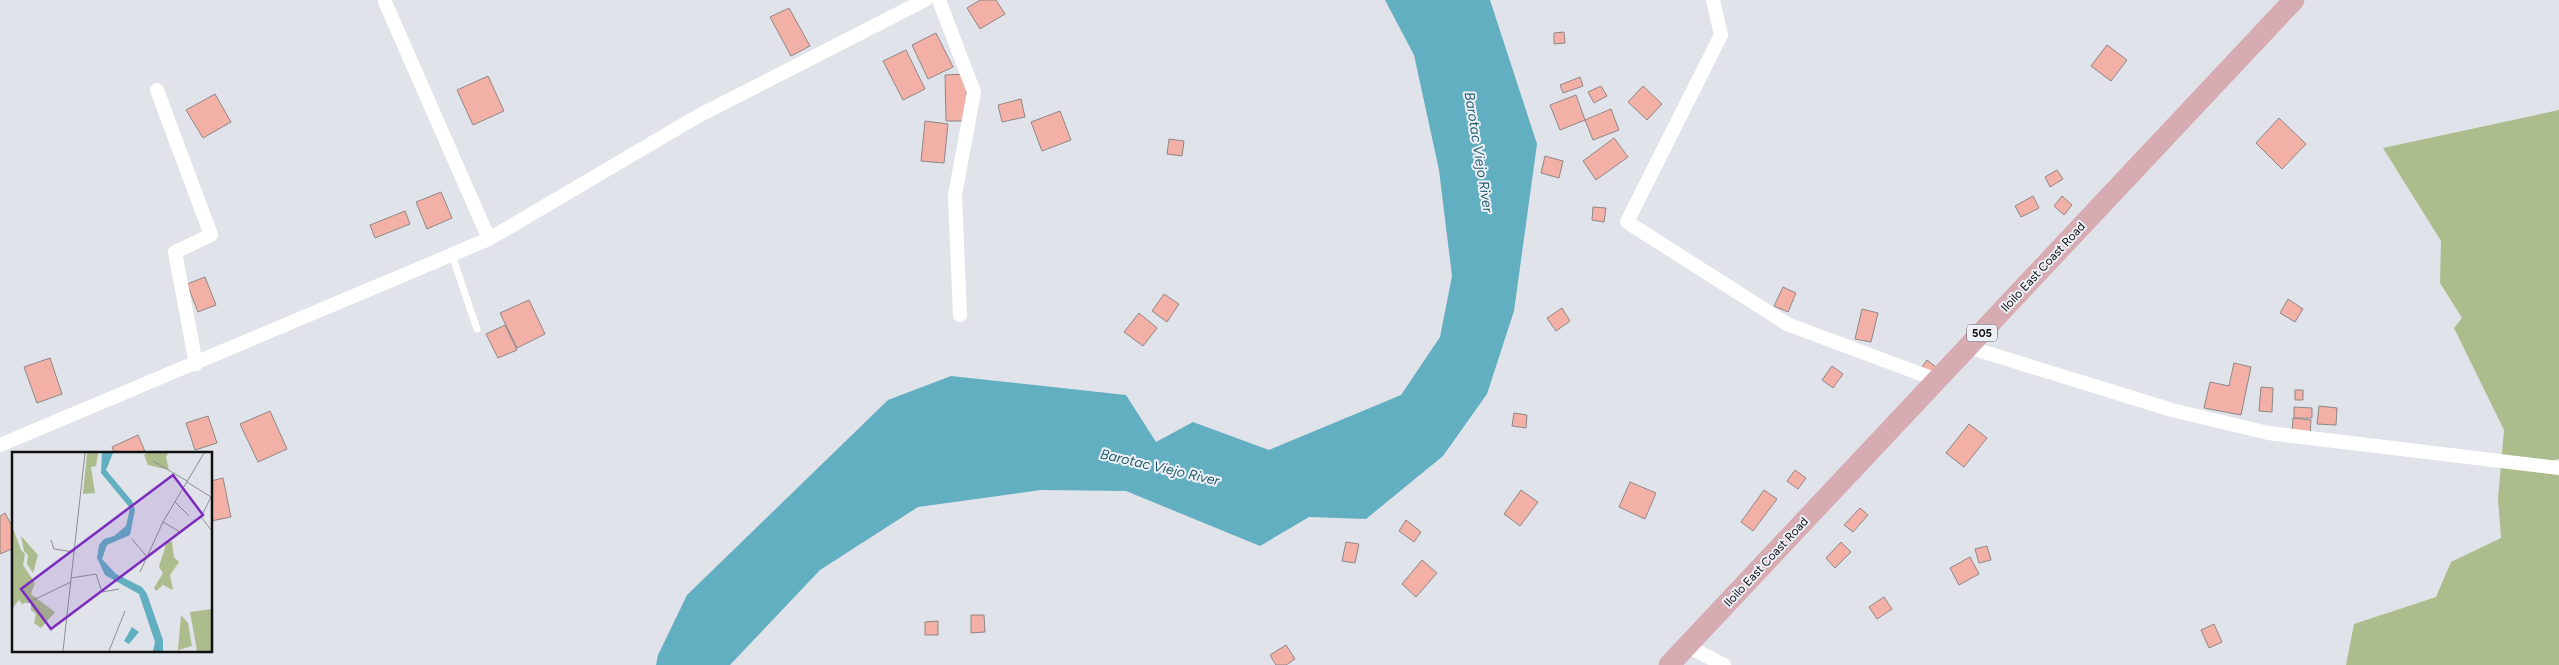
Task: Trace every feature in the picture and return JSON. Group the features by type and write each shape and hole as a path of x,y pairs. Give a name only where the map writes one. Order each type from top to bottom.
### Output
{"main road":[{"name":"Iloilo East Coast Road","path":"1669,665 2294,0"}],"street":[{"path":"0,445 489,239 698,116 925,0"},
{"path":"939,0 974,92 955,195 960,315"},
{"path":"1713,0 1721,35 1627,222 1787,324 1937,380"},
{"path":"385,2 489,239"},
{"path":"158,90 211,235 175,252 196,364"},
{"path":"1968,347 2172,410 2268,433 2559,468"},
{"path":"1687,646 1724,665"}],"lane":[{"path":"452,255 477,329"}],"green space":[{"path":"2559,110 2559,459 2548,462 2559,476 2559,665 2346,665 2354,624 2436,597 2451,562 2501,538 2498,498 2504,430 2454,328 2462,318 2440,283 2441,241 2383,148"}],"water":[{"name":"Barotac Viejo River","path":"1385,0 1490,0 1537,144 1514,311 1487,394 1443,456 1366,519 1309,517 1260,546 1126,491 1041,490 918,507 820,570 730,665 656,665 658,655 687,595 888,400 951,376 1126,395 1156,442 1193,422 1269,450 1401,395 1440,337 1452,276 1439,170 1414,55"}],"building":[{"path":"980,0 996,0 1005,14 980,29 967,8"},
{"path":"789,8 810,46 791,56 770,17"},
{"path":"1564,32 1565,43 1554,44 1554,33"},
{"path":"936,33 953,67 928,79 912,45"},
{"path":"2107,45 2127,60 2111,81 2091,66"},
{"path":"906,50 925,89 903,100 883,61"},
{"path":"966,74 967,121 946,121 945,75"},
{"path":"488,76 504,111 473,125 457,90"},
{"path":"1580,77 1583,86 1563,93 1560,85"},
{"path":"1601,86 1607,96 1594,103 1588,92"},
{"path":"1643,86 1662,104 1647,120 1628,102"},
{"path":"215,94 231,122 203,138 186,110"},
{"path":"1576,95 1585,120 1560,130 1550,105"},
{"path":"1021,99 1025,117 1002,122 998,105"},
{"path":"1611,109 1619,130 1593,140 1585,120"},
{"path":"1060,111 1071,140 1042,151 1031,122"},
{"path":"2279,118 2306,144 2282,169 2256,143"},
{"path":"925,121 948,124 944,163 921,161"},
{"path":"1614,138 1628,157 1596,180 1583,161"},
{"path":"1169,139 1184,141 1182,156 1167,154"},
{"path":"1545,156 1563,161 1559,178 1541,173"},
{"path":"2057,170 2063,179 2050,187 2045,177"},
{"path":"441,192 452,218 427,229 416,202"},
{"path":"2033,196 2039,208 2021,217 2015,206"},
{"path":"2062,196 2072,205 2064,215 2054,206"},
{"path":"1593,207 1606,208 1604,222 1592,220"},
{"path":"405,211 410,224 375,238 370,225"},
{"path":"205,277 216,305 198,312 187,284"},
{"path":"1783,287 1796,293 1788,312 1774,306"},
{"path":"1164,294 1179,304 1167,322 1152,311"},
{"path":"2288,299 2303,309 2295,322 2280,313"},
{"path":"529,300 545,334 517,348 500,313"},
{"path":"1562,308 1570,321 1556,331 1547,318"},
{"path":"1862,309 1878,313 1871,342 1855,339"},
{"path":"1139,313 1157,328 1143,346 1124,332"},
{"path":"505,325 517,350 498,358 486,334"},
{"path":"50,358 62,394 37,403 24,367"},
{"path":"1927,360 1936,367 1930,375 1921,369"},
{"path":"2234,363 2251,367 2241,415 2204,408 2210,382 2229,386"},
{"path":"1832,366 1843,374 1833,388 1822,380"},
{"path":"2261,387 2273,388 2272,412 2259,411"},
{"path":"2295,390 2303,390 2303,400 2295,400"},
{"path":"2319,406 2337,408 2336,425 2317,424"},
{"path":"2294,407 2312,408 2312,418 2294,418"},
{"path":"270,411 287,449 258,462 240,424"},
{"path":"1514,413 1527,415 1526,428 1512,426"},
{"path":"208,416 217,443 195,450 186,423"},
{"path":"2293,418 2311,420 2310,435 2292,433"},
{"path":"1969,424 1987,438 1964,467 1946,453"},
{"path":"138,435 145,452 114,452 112,447"},
{"path":"1795,470 1806,478 1798,489 1787,481"},
{"path":"223,478 231,517 212,521 212,481"},
{"path":"1630,482 1656,493 1645,519 1619,507"},
{"path":"1521,490 1538,502 1520,526 1504,514"},
{"path":"1764,490 1777,499 1753,531 1741,522"},
{"path":"1860,508 1868,515 1853,532 1844,525"},
{"path":"5,513 12,526 12,549 0,554 0,516"},
{"path":"1406,520 1421,532 1414,542 1399,531"},
{"path":"1346,542 1359,544 1355,563 1342,561"},
{"path":"1841,542 1851,552 1835,568 1826,558"},
{"path":"1987,546 1991,560 1979,563 1975,549"},
{"path":"1970,557 1979,574 1959,585 1950,568"},
{"path":"1422,560 1437,573 1416,597 1402,584"},
{"path":"1884,597 1892,609 1877,619 1869,607"},
{"path":"971,615 984,615 985,632 971,633"},
{"path":"938,621 938,635 925,635 925,622"},
{"path":"2214,624 2222,642 2209,648 2201,630"},
{"path":"1286,645 1295,659 1286,665 1276,665 1270,655"}]}
